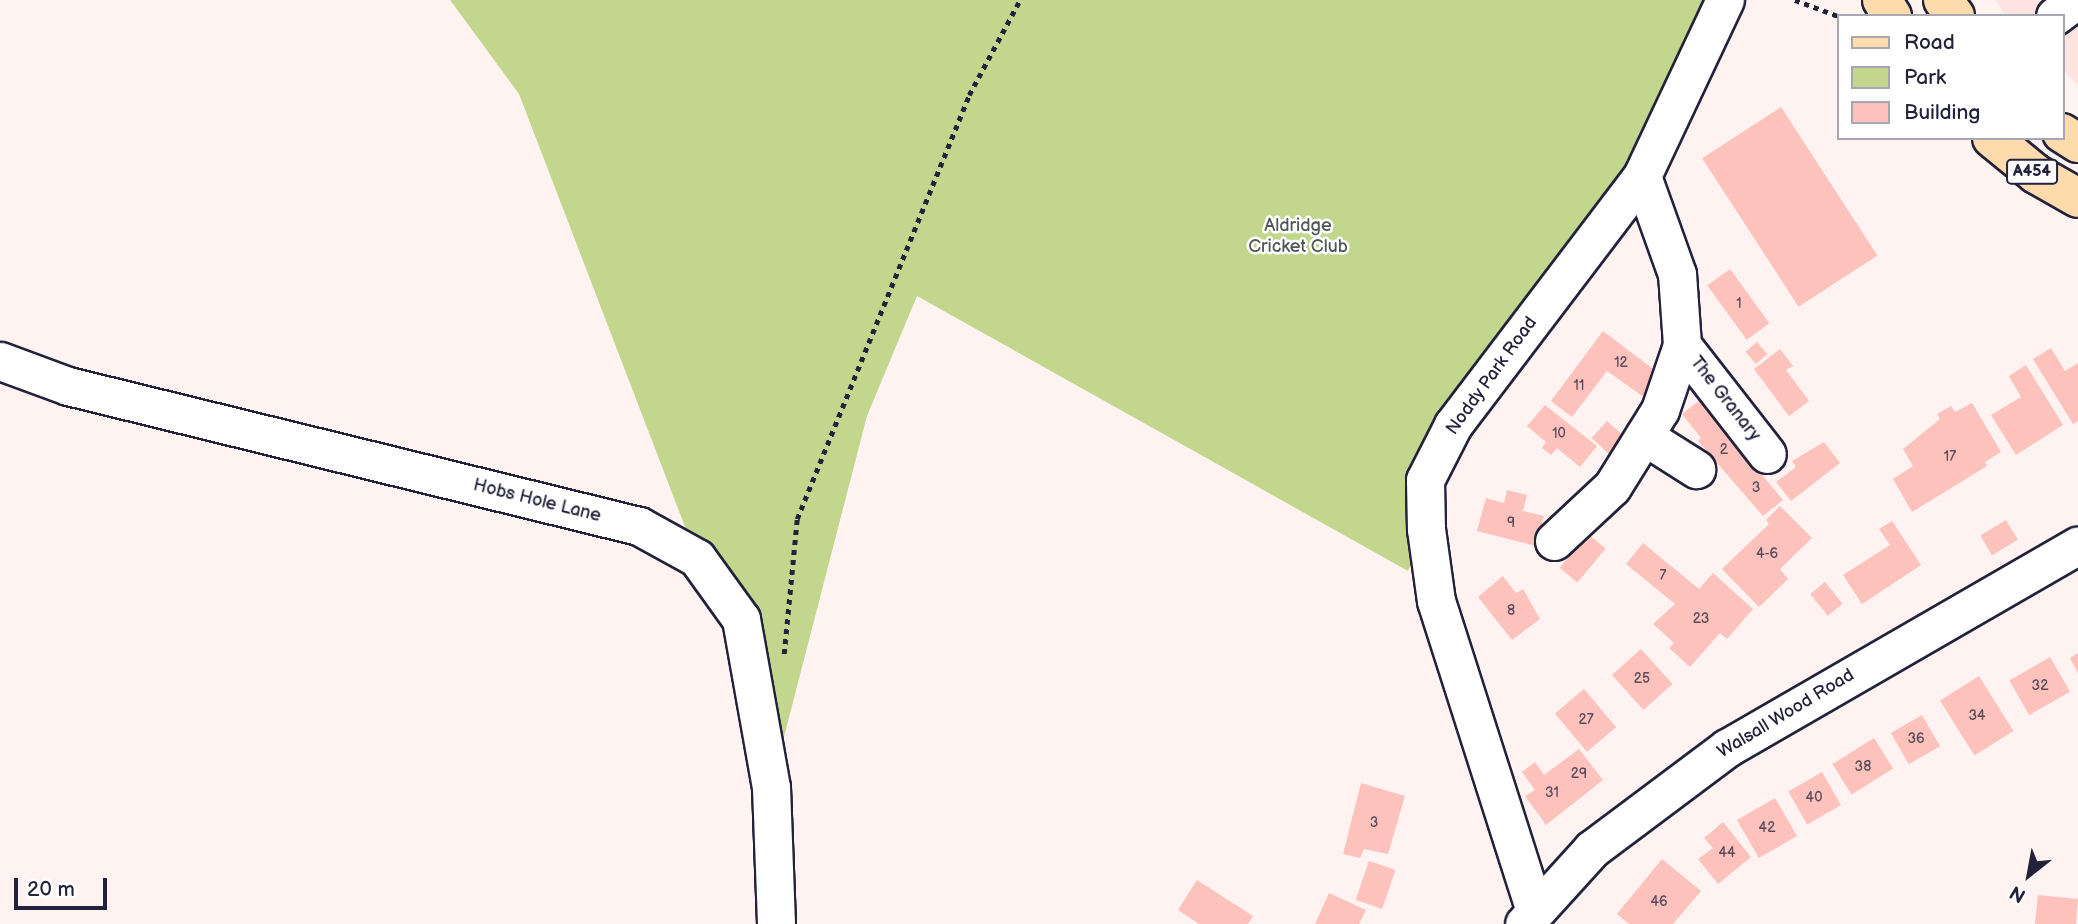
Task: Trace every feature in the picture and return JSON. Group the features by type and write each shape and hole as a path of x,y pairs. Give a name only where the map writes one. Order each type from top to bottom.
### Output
{"main road":[{"name":"A454","path":"1994,140 2036,174 2078,197"},
{"path":"2024,140 2056,164 2078,197"}],"street":[{"name":"Noddy Park Road","path":"1529,917 1436,601 1426,529 1425,480 1453,425 1642,176 1725,0"},
{"name":"The Granary","path":"1554,541 1612,487 1660,411 1682,345 1676,274 1642,176"},
{"name":"The Granary","path":"1682,345 1767,454"},
{"name":"Hobs Hole Lane","path":"0,361 68,386 639,526 697,558 741,620 772,787 776,924"},
{"path":"1644,436 1696,469"},
{"name":"Walsall Wood Road","path":"1529,917 1591,849 1727,748 2078,545"}],"path":[{"path":"783,666 797,519 970,95 1020,0"},
{"path":"1795,0 1836,15"}],"shaded area":[{"path":"1995,0 2078,0 2078,85 2064,72 2064,14 2005,14"}],"green space":[{"name":"Aldridge Cricket Club","path":"450,0 1725,0 1685,83 1453,425 1426,529 1408,571 917,296 867,416 771,787 741,619 697,558 519,94"}],"building":[{"path":"1781,107 1877,255 1799,307 1702,158"},
{"path":"1730,269 1769,323 1747,340 1707,285"},
{"path":"1603,331 1665,378 1648,400 1607,371 1572,417 1551,401"},
{"path":"1757,342 1767,354 1756,364 1746,352"},
{"path":"2051,348 2065,371 2078,363 2078,421 2073,424 2033,359"},
{"path":"1780,349 1793,366 1786,370 1809,401 1789,416 1754,369"},
{"path":"2026,365 2063,425 2016,455 1991,415 2021,397 2009,376"},
{"path":"1700,400 1783,500 1763,516 1698,441 1701,438 1682,414"},
{"path":"1972,403 2001,452 1985,462 1987,466 1912,512 1893,479 1913,466 1903,449 1940,419 1937,414 1951,406 1955,412"},
{"path":"1545,405 1597,446 1580,467 1557,448 1551,455 1542,448 1546,442 1527,426"},
{"path":"1607,421 1625,437 1609,454 1592,438"},
{"path":"1824,442 1840,463 1791,501 1776,482 1796,467 1792,461"},
{"path":"1507,490 1527,495 1523,511 1544,516 1536,546 1477,531 1486,498 1504,503"},
{"path":"1780,506 1812,538 1780,569 1788,579 1759,607 1722,569 1769,524 1766,520"},
{"path":"2006,520 2018,540 1992,555 1980,535"},
{"path":"1892,521 1921,565 1862,604 1843,575 1890,545 1879,529"},
{"path":"1588,534 1606,549 1577,582 1560,568"},
{"path":"1643,543 1699,589 1713,573 1753,609 1727,639 1720,633 1690,667 1669,648 1674,643 1653,624 1675,604 1626,564"},
{"path":"1503,576 1516,593 1523,589 1540,619 1512,640 1478,597"},
{"path":"1825,582 1843,604 1828,616 1810,594"},
{"path":"1641,649 1672,684 1643,710 1612,675"},
{"path":"2078,653 2078,673 2070,658"},
{"path":"2050,657 2070,692 2029,715 2009,681"},
{"path":"1979,676 2013,731 1974,755 1940,700"},
{"path":"1584,689 1616,727 1587,752 1555,713"},
{"path":"1922,715 1940,746 1909,764 1891,733"},
{"path":"1874,738 1893,769 1852,794 1832,764"},
{"path":"1579,749 1603,780 1546,825 1525,796 1535,790 1522,772 1535,762 1544,775"},
{"path":"1822,772 1841,805 1807,824 1788,792"},
{"path":"1361,783 1405,796 1388,854 1364,849 1360,858 1343,854"},
{"path":"1775,798 1797,836 1759,858 1737,820"},
{"path":"1723,822 1751,857 1718,884 1698,859 1713,848 1704,838"},
{"path":"1662,859 1701,891 1673,924 1629,924 1617,914"},
{"path":"1369,861 1395,870 1382,909 1356,900"},
{"path":"1197,880 1253,916 1248,924 1199,924 1178,910"},
{"path":"1329,893 1366,910 1359,924 1315,924"},
{"path":"2038,895 2078,899 2076,924 2035,924"}]}
